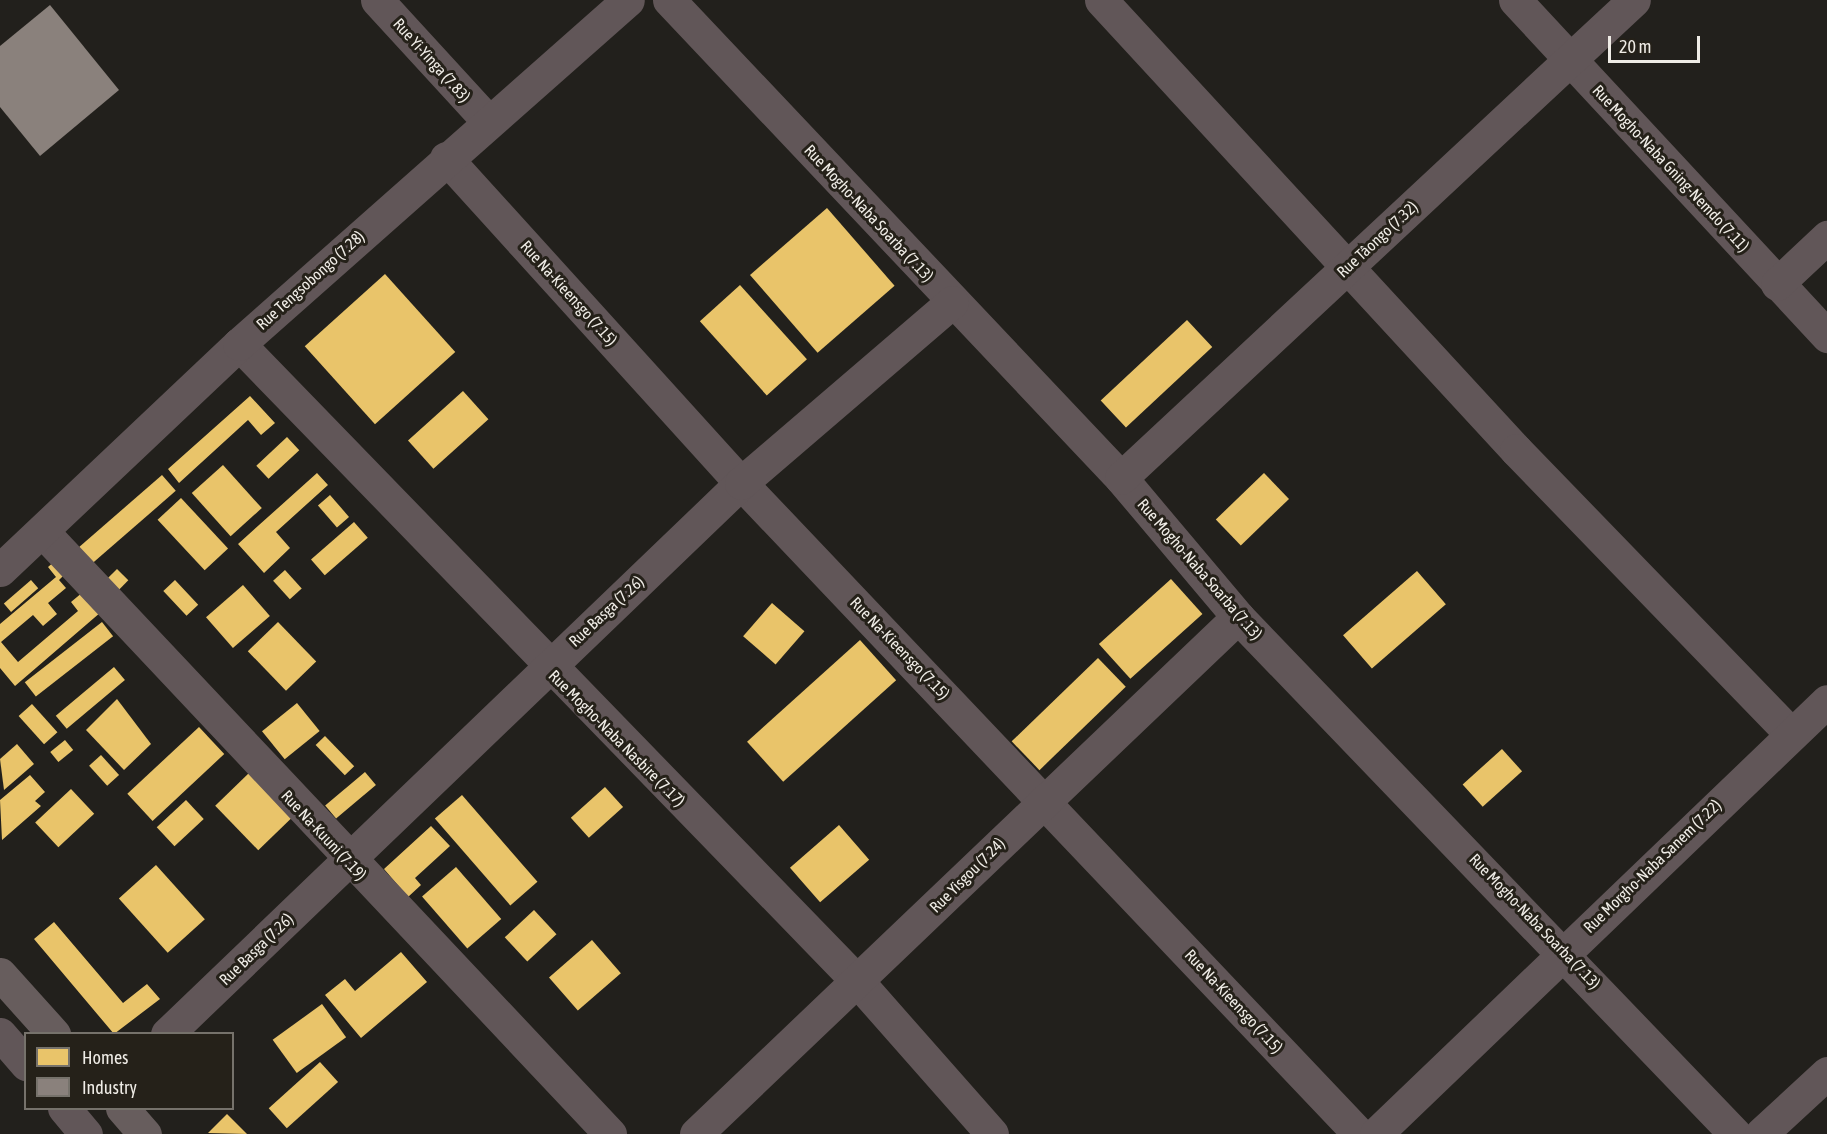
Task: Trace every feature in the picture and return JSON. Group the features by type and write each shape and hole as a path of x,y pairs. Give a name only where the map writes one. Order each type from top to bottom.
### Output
{"highway":[{"path":"0,974 52,1032"},
{"path":"124,1110 145,1134"}],"street":[{"name":"Rue Yi-Yinga (7.83)","path":"378,0 487,120"},
{"name":"Rue Tengsobongo (7.28)","path":"0,570 43,532 239,344 487,120 628,0"},
{"name":"Rue Mogho-Naba Soarba (7.13)","path":"669,0 952,302 1121,478 1239,617 1564,950 1736,1134"},
{"path":"1101,0 1516,450 1791,734"},
{"name":"Rue Mogho-Naba Gning-Nemdo (7.11)","path":"1515,0 1827,336"},
{"name":"Rue Tâongo (7.32)","path":"1121,478 1634,0"},
{"name":"Rue Na-Kieensgo (7.15)","path":"447,158 741,483 1043,798 1359,1134"},
{"path":"1777,284 1827,237"},
{"name":"Rue Basga (7.26)","path":"169,1032 741,483 952,302"},
{"name":"Rue Mogho-Naba Nasbire (7.17)","path":"239,344 547,667 859,983 992,1134"},
{"name":"Rue Na-Kuuni (7.19)","path":"43,532 348,861 610,1134"},
{"name":"Rue Yisgou (7.24)","path":"696,1134 859,983 1043,798 1239,617"},
{"name":"Rue Morgho-Naba Sanem (7.22)","path":"1376,1134 1564,950 1827,701"},
{"path":"0,1035 24,1062"},
{"path":"1761,1134 1827,1073"},
{"path":"66,1110 86,1134"}],"building: Homes":[{"path":"827,208 895,286 818,353 750,275"},
{"path":"385,274 455,352 375,424 305,346"},
{"path":"740,285 807,359 767,395 700,321"},
{"path":"1187,320 1212,347 1126,428 1101,400"},
{"path":"463,391 488,419 433,469 408,441"},
{"path":"250,396 275,423 261,435 248,420 179,483 168,469"},
{"path":"287,437 299,450 269,479 256,466"},
{"path":"223,465 262,508 231,536 192,493"},
{"path":"317,473 328,485 276,532 290,548 264,573 238,544"},
{"path":"1264,473 1289,499 1241,545 1216,520"},
{"path":"162,475 176,491 91,564 77,548"},
{"path":"330,495 349,517 337,527 318,505"},
{"path":"181,498 228,548 205,570 158,520"},
{"path":"354,522 368,538 325,575 311,559"},
{"path":"55,561 66,573 59,580 66,588 48,603 57,614 43,626 33,615 1,642 18,662 78,611 71,602 83,592 101,612 15,686 0,668 0,624 56,577 48,567"},
{"path":"117,569 128,580 117,592 106,580"},
{"path":"285,570 302,589 290,599 273,581"},
{"path":"1417,571 1446,604 1372,669 1343,635"},
{"path":"1171,579 1202,614 1130,679 1099,644"},
{"path":"31,580 38,588 11,612 4,604"},
{"path":"175,580 198,605 186,616 163,591"},
{"path":"243,585 270,616 233,648 206,617"},
{"path":"772,603 804,631 776,664 743,636"},
{"path":"102,622 113,636 36,697 25,682"},
{"path":"278,622 316,662 286,691 248,651"},
{"path":"860,640 896,680 783,782 747,742"},
{"path":"1098,658 1126,687 1039,770 1012,741"},
{"path":"114,667 125,680 67,729 56,716"},
{"path":"117,699 151,744 124,770 86,730"},
{"path":"297,703 320,731 285,759 262,731"},
{"path":"32,704 57,732 44,744 19,716"},
{"path":"199,727 224,754 153,821 127,794"},
{"path":"325,736 354,766 345,775 316,745"},
{"path":"65,740 73,750 58,762 50,752"},
{"path":"17,744 34,764 4,790 0,759"},
{"path":"1502,749 1522,771 1483,807 1463,784"},
{"path":"101,755 119,775 107,786 89,766"},
{"path":"365,772 376,785 336,818 325,805"},
{"path":"249,773 292,818 258,850 215,806"},
{"path":"30,775 45,792 35,801 41,806 2,840 0,800"},
{"path":"605,787 623,807 589,838 571,818"},
{"path":"71,789 94,814 58,847 35,822"},
{"path":"462,795 537,882 510,905 435,819"},
{"path":"186,800 204,819 174,846 157,827"},
{"path":"839,825 869,860 820,902 790,868"},
{"path":"431,826 450,846 415,878 421,885 408,897 384,869"},
{"path":"156,865 205,919 168,953 119,898"},
{"path":"456,867 501,919 467,949 422,897"},
{"path":"534,910 557,934 527,961 505,937"},
{"path":"54,922 123,1003 147,984 160,999 117,1032 112,1032 34,939"},
{"path":"592,940 621,973 578,1011 549,977"},
{"path":"401,952 427,982 361,1038 325,995 345,979 355,991"},
{"path":"322,1004 346,1037 297,1073 273,1040"},
{"path":"320,1062 338,1082 287,1128 269,1108"},
{"path":"227,1114 247,1134 208,1133"}],"building: Industry":[{"path":"50,5 119,90 40,156 0,107 0,46"}]}
